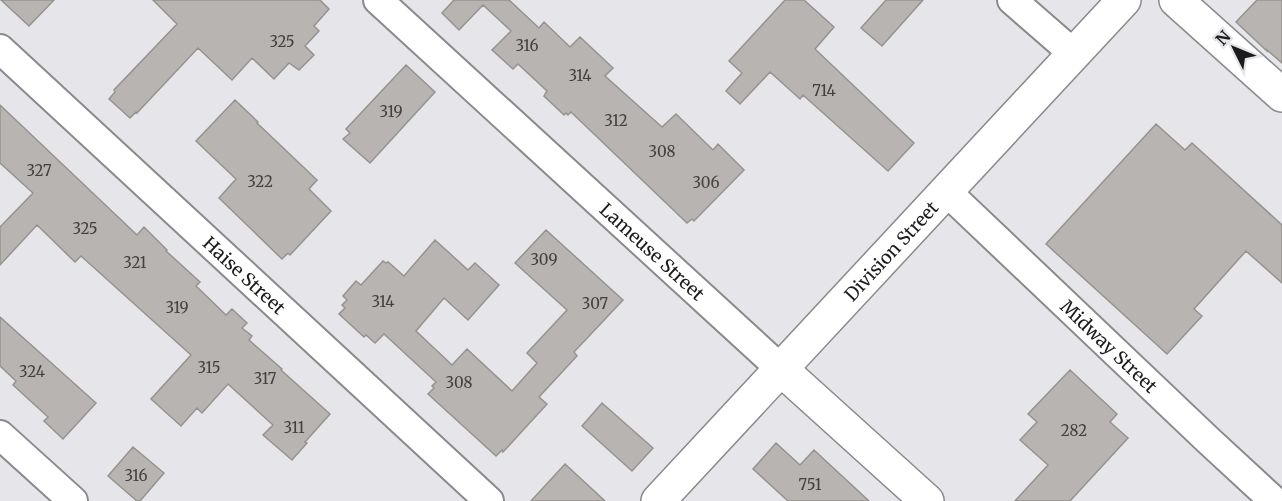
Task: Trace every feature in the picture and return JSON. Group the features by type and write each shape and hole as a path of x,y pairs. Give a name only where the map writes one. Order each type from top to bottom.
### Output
{"main road":[{"name":"Division Street","path":"658,501 1124,0"},
{"path":"1176,0 1282,95"},
{"name":"Lameuse Street","path":"782,370 927,501"}],"street":[{"name":"Lameuse Street","path":"378,0 782,370"},
{"path":"1012,0 1074,54"},
{"name":"Haise Street","path":"0,49 489,501"},
{"name":"Midway Street","path":"946,191 1274,501"},
{"path":"0,435 73,501"}],"building":[{"path":"1,0 54,0 29,26"},
{"path":"153,0 320,0 329,9 314,26 319,31 305,46 314,55 299,70 289,63 274,79 252,58 232,80 198,48 130,118 109,99 115,92 114,90 177,24"},
{"path":"454,0 509,0 539,28 544,22 570,47 580,37 613,68 605,76 662,127 676,114 713,150 718,144 744,170 694,221 692,219 687,223 571,112 564,115 544,96 547,91 518,64 513,69 492,50 511,31 483,5 459,30 442,13"},
{"path":"785,0 804,0 834,27 815,49 914,143 888,171 803,95 800,99 770,72 740,104 726,91 742,73 729,61"},
{"path":"886,0 923,0 882,46 861,28"},
{"path":"1257,0 1282,0 1282,63 1236,22"},
{"path":"406,65 435,92 370,163 343,139 350,133 346,129"},
{"path":"235,100 317,180 309,189 331,211 290,255 288,253 282,259 219,198 236,179 196,141"},
{"path":"0,105 137,235 144,227 200,282 196,286 226,315 232,309 247,323 242,328 252,336 249,340 330,414 292,460 263,435 273,425 228,384 202,413 197,408 181,426 151,399 191,355 81,256 75,262 37,225 0,265 0,227 33,193 0,163"},
{"path":"1156,124 1185,150 1192,143 1282,225 1282,283 1246,251 1194,309 1202,316 1167,354 1046,244"},
{"path":"546,230 623,300 574,352 577,356 539,397 547,404 503,452 502,450 496,456 428,394 436,382 384,334 375,343 366,335 364,337 339,314 345,308 342,305 347,300 343,296 356,281 361,285 383,261 388,262 404,276 435,240 468,270 475,263 499,285 468,320 444,298 416,331 452,365 467,349 512,391 537,363 527,353 567,310 515,263"},
{"path":"0,317 96,403 63,439 44,421 48,417 13,385 16,381 0,366"},
{"path":"1070,370 1117,414 1110,422 1128,438 1070,501 1015,501 1048,465 1020,440 1037,422 1028,414"},
{"path":"602,403 653,448 632,471 582,426"},
{"path":"776,443 800,465 814,450 869,501 788,501 753,469"},
{"path":"133,447 164,473 140,501 137,501 108,476"},
{"path":"565,464 605,501 531,501"}]}
